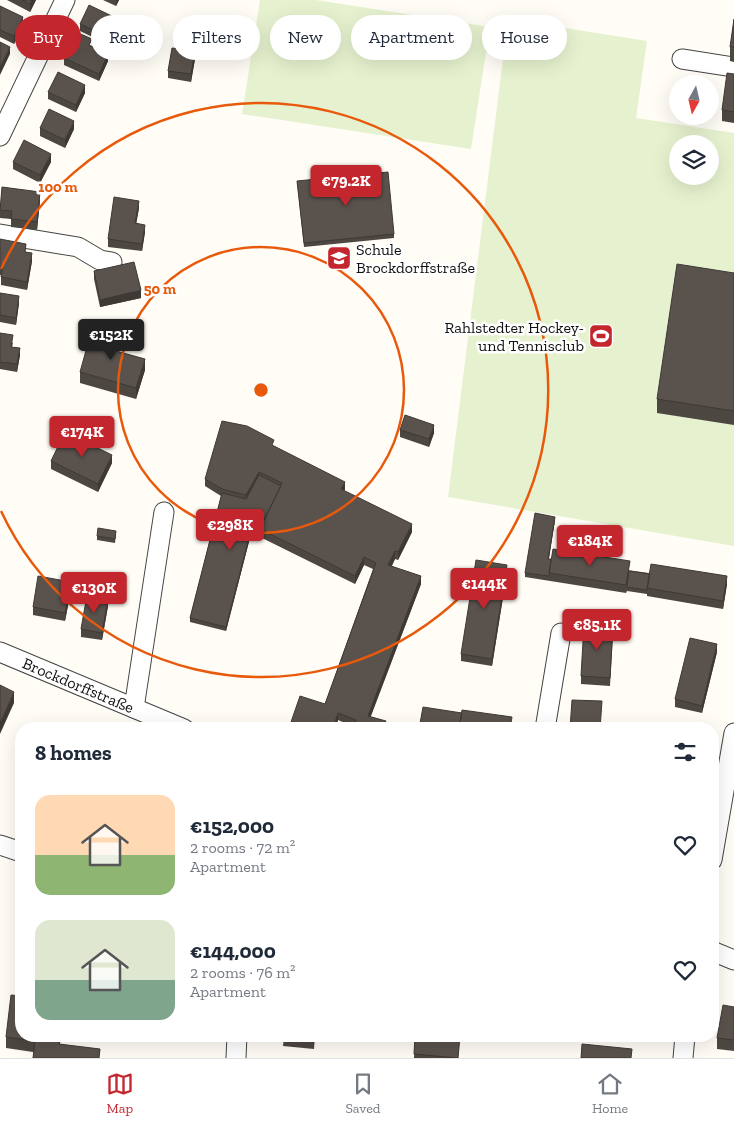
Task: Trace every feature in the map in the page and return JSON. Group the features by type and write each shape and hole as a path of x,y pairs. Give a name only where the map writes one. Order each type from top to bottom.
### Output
{"street":[{"path":"0,136 65,0"},
{"path":"682,59 734,67"},
{"path":"0,234 78,247 100,260 112,262"},
{"path":"134,708 164,512"},
{"path":"546,722 561,633"},
{"name":"Brockdorffstraße","path":"0,652 167,722"},
{"path":"719,819 734,732"},
{"path":"0,845 15,850"},
{"path":"719,955 734,960"},
{"path":"236,1058 237,1042"},
{"path":"683,1058 684,1042"}],"green space":[{"path":"260,0 316,0 413,15 351,15 351,60 472,60 472,24 482,26 482,60 485,60 471,149 242,114 251,60 260,60 260,15 258,15"},
{"name":"Rahlstedter Hockey- und Tennisclub","path":"567,28 647,41 636,118 669,123 669,125 682,125 734,133 734,546 448,497 503,60 567,60"}],"building":[{"path":"22,0 32,0 30,4"},
{"path":"89,5 110,15 91,15 91,29 81,24"},
{"path":"0,6 19,15 15,15 14,36 0,30"},
{"path":"734,19 734,47 730,47"},
{"path":"81,34 91,39 89,45 91,46 91,60 105,60 99,74 68,60 81,60"},
{"path":"0,42 10,47 0,67"},
{"path":"172,48 173,60 193,60 191,74 168,71"},
{"path":"58,72 85,85 76,105 48,92"},
{"path":"727,73 734,74 734,112 722,110"},
{"path":"49,109 74,121 65,140 40,128"},
{"path":"24,140 51,154 40,175 13,162"},
{"path":"388,172 394,234 304,243 297,181"},
{"path":"2,187 40,192 37,222 11,219 12,211 0,210"},
{"path":"114,197 139,201 135,223 145,225 142,244 108,239"},
{"path":"0,239 26,244 25,252 32,253 27,282 1,277 3,267 0,267"},
{"path":"134,262 141,290 100,300 94,271"},
{"path":"677,264 734,273 734,411 657,399"},
{"path":"0,293 19,296 16,318 0,315"},
{"path":"92,329 113,335 109,349 145,359 136,388 80,372"},
{"path":"0,333 13,335 11,347 20,348 17,364 0,362"},
{"path":"405,415 434,425 429,439 400,430"},
{"path":"222,421 247,426 274,440 272,445 345,482 341,489 412,524 398,552 395,551 388,565 421,576 368,716 386,722 355,722 356,720 338,713 335,722 291,722 300,696 325,704 376,563 364,557 355,576 260,529 282,483 259,472 246,495 222,489 205,479"},
{"path":"65,432 112,455 98,484 51,461"},
{"path":"259,475 281,486 262,524 253,522 226,627 190,618 222,493 246,499"},
{"path":"535,513 555,517 548,559 551,559 549,576 525,573"},
{"path":"98,528 116,531 115,539 97,536"},
{"path":"553,549 630,561 626,585 549,573"},
{"path":"476,560 507,565 492,659 461,654"},
{"path":"651,564 727,576 723,601 647,588"},
{"path":"629,571 650,574 647,590 627,587"},
{"path":"38,576 71,582 65,613 33,607"},
{"path":"87,595 108,599 102,633 81,629"},
{"path":"584,624 613,626 610,678 581,676"},
{"path":"690,638 717,644 702,706 675,699"},
{"path":"0,685 14,692 0,723"},
{"path":"572,700 602,701 600,722 570,722"},
{"path":"423,707 462,713 460,722 420,722"},
{"path":"462,710 512,717 511,722 460,722"},
{"path":"11,995 15,995 15,1038 6,1037"},
{"path":"723,1005 734,1007 734,1040 719,1038"},
{"path":"35,1042 59,1042 59,1044 100,1049 99,1058 33,1058"},
{"path":"415,1042 459,1042 458,1058 414,1054"},
{"path":"582,1044 632,1049 631,1058 581,1058"}],"place":[{"name":"Schule Brockdorffstraße","path":"339,258"},
{"name":"Rahlstedter Hockey- und Tennisclub","path":"601,336"}]}
